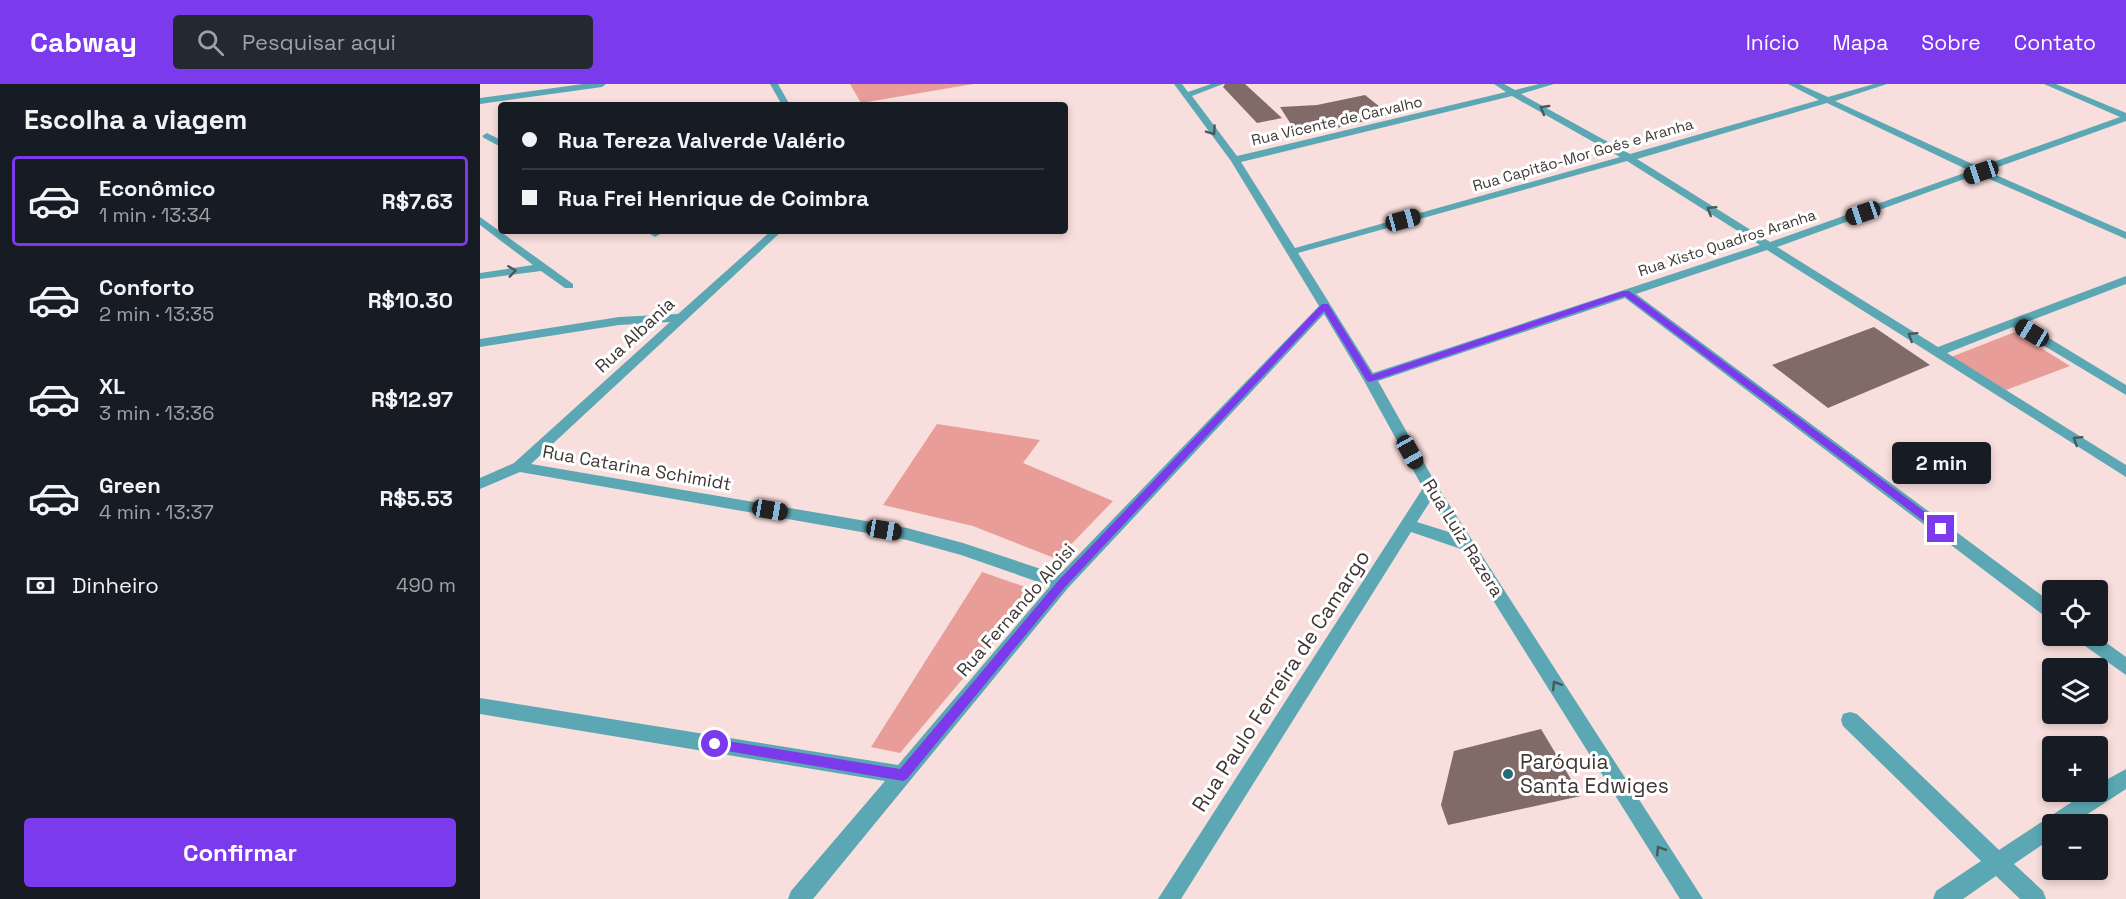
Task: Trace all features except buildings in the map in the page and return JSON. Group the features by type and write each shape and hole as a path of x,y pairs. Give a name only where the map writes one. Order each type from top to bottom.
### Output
{"street":[{"path":"480,101 602,84"},
{"path":"774,84 784,102"},
{"name":"Rua Luiz Razera","path":"1178,84 1235,160 1370,379 1431,488 1692,899"},
{"path":"1187,95 1219,84"},
{"path":"1498,84 1629,158 2126,472"},
{"name":"Rua Vicente de Carvalho","path":"1235,160 1550,84"},
{"path":"1792,84 1981,172 2126,236"},
{"name":"Rua Capitão-Mor Goés e Aranha","path":"1291,252 1629,158 1883,84"},
{"path":"2048,84 2126,117"},
{"name":"Rua Xisto Quadros Aranha","path":"1370,379 1769,246 1981,172 2126,117"},
{"path":"487,136 498,142"},
{"path":"480,220 498,233"},
{"path":"499,234 569,286"},
{"name":"Rua Albania","path":"519,467 774,234"},
{"path":"480,276 543,267"},
{"path":"1937,352 2126,280"},
{"path":"1626,293 2042,605"},
{"name":"Rua Fernando Aloisi","path":"799,899 1062,583 1325,306"},
{"path":"480,344 619,321 680,318"},
{"path":"2013,322 2126,391"},
{"path":"480,484 519,467"},
{"name":"Rua Catarina Schimidt","path":"519,467 907,534 963,549 1062,583"},
{"name":"Rua Paulo Ferreira de Camargo","path":"1169,899 1431,488"},
{"path":"1407,525 1466,544"},
{"path":"2098,646 2126,667"},
{"path":"480,706 903,775"},
{"path":"1850,720 2035,899"},
{"path":"2070,814 2126,778"},
{"path":"1944,899 2042,832"}],"shaded area":[{"path":"850,84 973,84 867,102 860,102"},
{"path":"2015,332 2070,366 2006,390 1951,357"},
{"path":"937,424 1040,440 1023,463 1113,501 1057,559 973,526 883,505"},
{"path":"982,572 1037,591 900,753 871,747"}],"place":[{"name":"Paróquia Santa Edwiges","path":"1508,774"}],"route":[{"path":"715,744 903,775 1062,583 1325,306 1370,379 1626,293 1941,529"}]}
